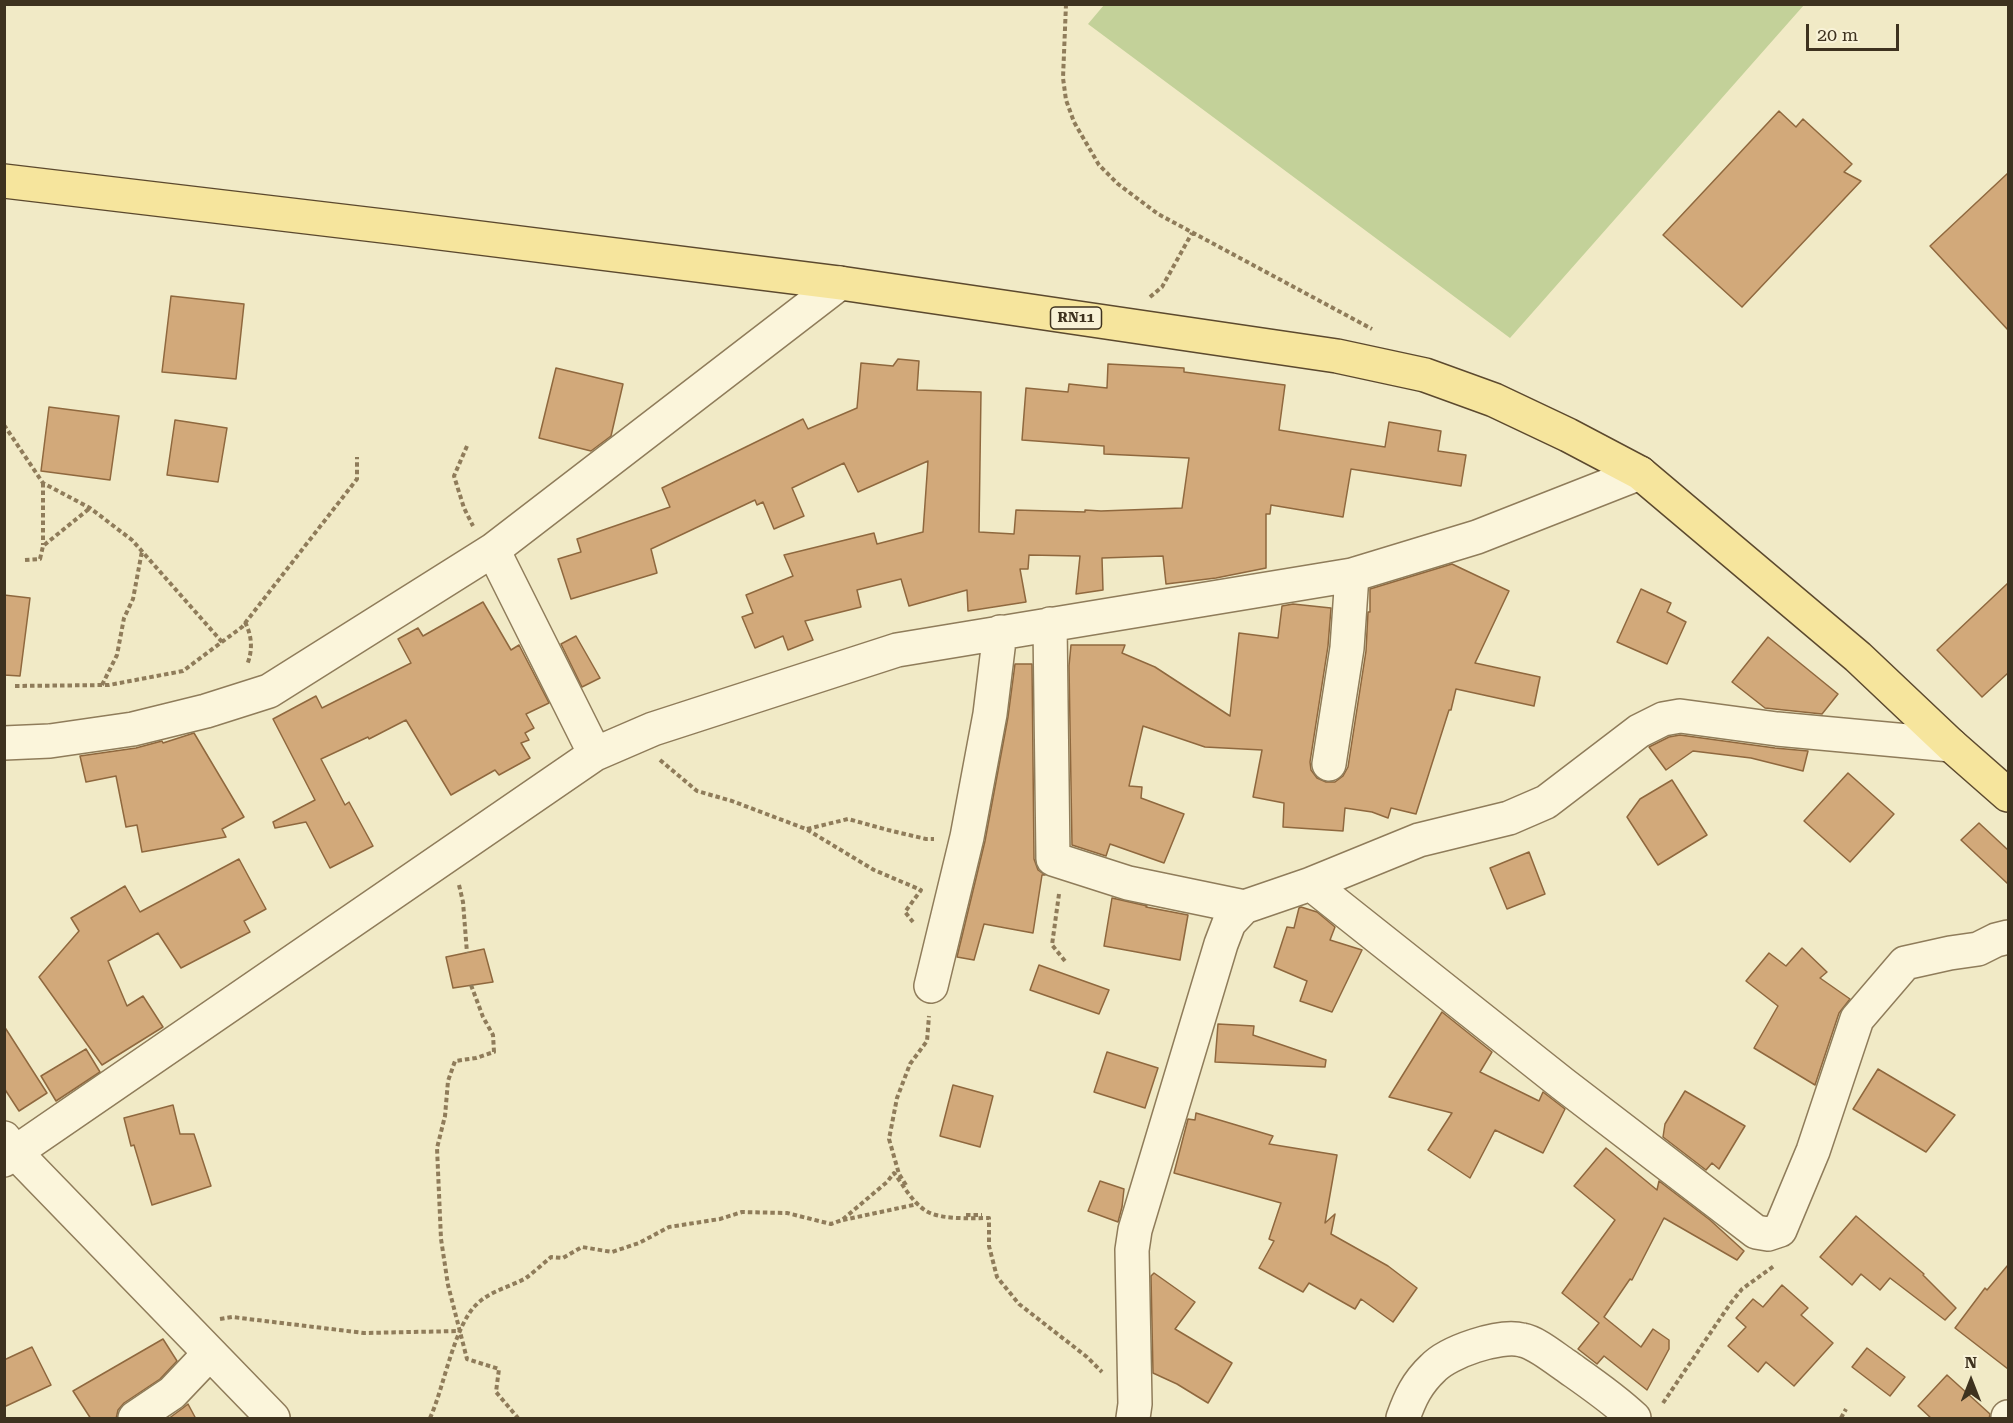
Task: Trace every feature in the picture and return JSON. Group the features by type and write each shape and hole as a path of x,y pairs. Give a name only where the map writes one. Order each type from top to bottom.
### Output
{"main road":[{"name":"RN11","path":"4,181 840,283 1337,356 1425,375 1503,404 1569,435 1640,473 1858,657 2008,795"}],"street":[{"path":"4,743 51,741 134,729 243,701 269,691 489,552 840,283"},
{"path":"273,1419 8,1150 595,754 636,736 897,650 1352,575 1477,537 1640,473"},
{"path":"489,552 595,754"},
{"path":"1329,764 1347,648 1352,575"},
{"path":"1050,624 1053,859 1128,883 1244,907"},
{"path":"931,986 967,837 990,714 1000,632"},
{"path":"1134,1411 1132,1250 1135,1230 1221,944 1229,923 1244,907 1311,884 1419,840 1509,818 1546,802 1639,731 1663,719 1680,716 1777,729 1951,745"},
{"path":"1311,884 1572,1092 1756,1232 1768,1234 1780,1230 1813,1151 1857,1019 1865,1008 1905,963 1950,952 1978,950 1996,940 2008,937"},
{"path":"1403,1419 1412,1393 1434,1366 1479,1344 1498,1340 1522,1340 1547,1352 1616,1401 1648,1412"},
{"path":"135,1419 172,1393 210,1353"}],"path":[{"path":"1066,4 1063,78 1066,100 1074,122 1099,165 1118,184 1158,214 1374,330"},
{"path":"1128,326 1146,301 1162,287 1192,233"},
{"path":"4,425 43,483 90,508 132,540 222,642"},
{"path":"467,446 454,476 464,508 489,552"},
{"path":"15,686 102,685 183,671 242,627 357,479 357,457"},
{"path":"25,560 40,560 43,546 43,483"},
{"path":"43,546 90,508"},
{"path":"102,685 117,655 124,618 133,599 142,551"},
{"path":"243,701 243,675 250,657 251,634 245,622"},
{"path":"636,736 679,778 697,791 732,801 806,829 874,870 921,890 905,912 918,929"},
{"path":"806,829 848,819 926,839 967,837"},
{"path":"444,858 458,880 463,902 467,952"},
{"path":"1053,859 1061,877 1052,945 1065,961"},
{"path":"471,985 483,1017 493,1035 494,1052 455,1061 448,1081 445,1116 437,1148 441,1239 459,1331 467,1359 499,1369 496,1392 518,1419"},
{"path":"931,986 927,1041 910,1064 897,1098 889,1139 899,1174 921,1208 957,1216 982,1215"},
{"path":"842,1220 887,1182 894,1173 918,1203 929,1212 957,1218 989,1218 989,1246 997,1277 1019,1304 1087,1357 1134,1411"},
{"path":"430,1419 439,1398 459,1331 476,1304 525,1278 551,1257 563,1258 582,1247 612,1252 639,1243 669,1227 720,1219 742,1212 787,1213 831,1224 918,1203"},
{"path":"1648,1412 1742,1289 1776,1264 1756,1232"},
{"path":"181,1325 232,1317 364,1333 459,1331"},
{"path":"1841,1419 1846,1409"}],"green space":[{"path":"1104,5 1804,5 1510,338 1088,24"}],"building":[{"path":"1779,111 1796,127 1803,119 1852,164 1844,172 1861,181 1742,307 1663,235"},
{"path":"2008,173 2008,330 1930,246"},
{"path":"171,296 244,304 236,379 162,372"},
{"path":"898,359 919,361 917,390 981,392 979,532 1014,534 1016,510 1085,512 1085,510 1182,508 1189,458 1104,454 1104,446 1022,440 1026,388 1068,392 1069,384 1107,388 1108,364 1184,368 1184,372 1285,385 1279,430 1385,447 1389,422 1441,431 1438,451 1466,455 1461,486 1351,469 1343,517 1271,505 1270,514 1266,514 1266,568 1216,578 1166,584 1163,556 1102,558 1103,590 1076,594 1080,556 1029,555 1028,569 1020,569 1026,602 968,611 967,590 909,606 901,579 857,590 861,607 805,621 813,640 788,650 783,636 755,648 742,617 753,613 746,595 793,576 784,555 874,533 877,544 923,532 928,461 858,492 844,463 792,488 804,516 774,529 763,502 757,505 755,500 651,549 657,573 571,599 558,559 581,552 577,539 670,507 662,488 803,419 808,429 857,408 861,363 893,366"},
{"path":"556,368 623,384 611,436 591,451 539,438"},
{"path":"49,407 119,416 110,480 41,471"},
{"path":"175,420 227,428 218,482 167,475"},
{"path":"1452,564 1509,591 1475,663 1540,677 1534,706 1456,689 1416,814 1391,808 1388,818 1372,812 1345,808 1343,831 1283,827 1284,803 1253,797 1262,750 1205,747 1143,726 1129,786 1142,787 1141,798 1184,814 1164,863 1110,844 1106,856 1072,845 1069,666 1071,645 1125,645 1122,653 1155,667 1230,716 1239,633 1278,638 1282,606 1293,604 1331,608 1328,646 1310,762 1311,770 1317,778 1326,782 1335,782 1343,776 1348,767 1366,651 1370,589"},
{"path":"2008,583 2008,673 1982,697 1937,650"},
{"path":"1641,589 1671,603 1667,612 1686,622 1667,664 1617,642"},
{"path":"4,595 30,598 20,676 4,675"},
{"path":"483,602 511,650 519,645 549,703 526,714 534,728 525,733 529,740 521,743 530,758 499,775 495,770 451,795 406,720 369,739 368,737 321,759 345,805 349,802 373,846 330,868 306,822 275,828 273,822 315,800 273,719 316,696 322,708 411,663 398,639 418,628 423,636"},
{"path":"576,636 600,678 582,687 561,644"},
{"path":"1768,637 1838,694 1822,714 1765,708 1732,682"},
{"path":"1015,664 1032,664 1034,859 1038,870 1045,875 1042,875 1033,933 984,924 974,960 957,957 985,841 1008,717"},
{"path":"194,733 244,817 222,829 226,837 142,852 137,825 126,827 116,776 86,782 80,756 136,748 162,741 163,743"},
{"path":"1680,735 1808,751 1803,771 1751,758 1693,751 1666,770 1649,747 1669,737"},
{"path":"1848,773 1894,814 1850,862 1804,821"},
{"path":"1672,780 1707,835 1658,865 1627,817 1640,799"},
{"path":"1979,823 2008,850 2008,884 1961,840"},
{"path":"1529,852 1545,894 1507,909 1490,868"},
{"path":"239,859 266,909 244,921 250,932 181,968 158,933 108,961 127,1006 143,996 163,1027 102,1065 39,977 79,931 71,918 125,886 140,912"},
{"path":"1112,898 1188,915 1180,960 1104,946"},
{"path":"1301,907 1317,912 1335,927 1330,940 1362,950 1332,1012 1300,1001 1307,981 1274,967 1287,927 1294,928"},
{"path":"1802,948 1827,972 1820,978 1850,999 1839,1013 1815,1085 1754,1048 1778,1006 1746,981 1769,953 1786,966"},
{"path":"484,949 493,982 453,988 446,957"},
{"path":"1039,965 1109,990 1099,1014 1030,990"},
{"path":"1442,1012 1492,1052 1480,1072 1539,1101 1543,1092 1565,1109 1543,1153 1495,1130 1470,1178 1428,1150 1452,1113 1389,1097"},
{"path":"1218,1024 1254,1026 1253,1035 1326,1060 1325,1067 1215,1062"},
{"path":"4,1026 47,1093 19,1111 4,1088"},
{"path":"86,1049 100,1072 56,1101 41,1076"},
{"path":"1107,1052 1158,1068 1145,1108 1094,1092"},
{"path":"1878,1069 1955,1115 1926,1152 1853,1109"},
{"path":"953,1085 993,1096 980,1147 940,1136"},
{"path":"1685,1091 1745,1126 1719,1169 1712,1163 1706,1170 1663,1137 1665,1124"},
{"path":"173,1105 180,1134 194,1134 211,1186 152,1205 134,1145 131,1146 124,1118"},
{"path":"1196,1113 1273,1136 1269,1144 1337,1155 1325,1223 1335,1214 1331,1234 1388,1266 1417,1288 1393,1322 1361,1299 1355,1309 1309,1283 1303,1292 1259,1268 1274,1241 1269,1239 1281,1203 1174,1173 1188,1119 1195,1120"},
{"path":"1606,1148 1657,1190 1659,1181 1710,1220 1744,1251 1737,1260 1664,1218 1632,1280 1630,1279 1604,1317 1641,1347 1653,1329 1669,1340 1669,1349 1647,1390 1604,1356 1597,1364 1578,1349 1599,1323 1562,1293 1615,1220 1574,1186"},
{"path":"1100,1181 1124,1189 1118,1222 1088,1211"},
{"path":"1856,1216 1924,1274 1956,1308 1945,1320 1890,1278 1880,1290 1861,1274 1852,1285 1820,1257"},
{"path":"2008,1265 2008,1369 1955,1328 1985,1288 1987,1290"},
{"path":"1154,1273 1195,1302 1175,1329 1232,1363 1208,1403 1177,1384 1153,1373 1151,1276"},
{"path":"1782,1285 1808,1308 1801,1315 1833,1343 1794,1386 1766,1362 1758,1372 1728,1346 1746,1327 1736,1318 1753,1299 1763,1307"},
{"path":"163,1339 177,1361 160,1379 124,1403 118,1410 116,1419 91,1419 73,1391"},
{"path":"32,1347 51,1385 4,1407 4,1360"},
{"path":"1867,1348 1905,1377 1890,1396 1852,1367"},
{"path":"1947,1375 1990,1414 1989,1419 1932,1419 1918,1406"},
{"path":"188,1404 196,1419 168,1419 183,1408"}]}
